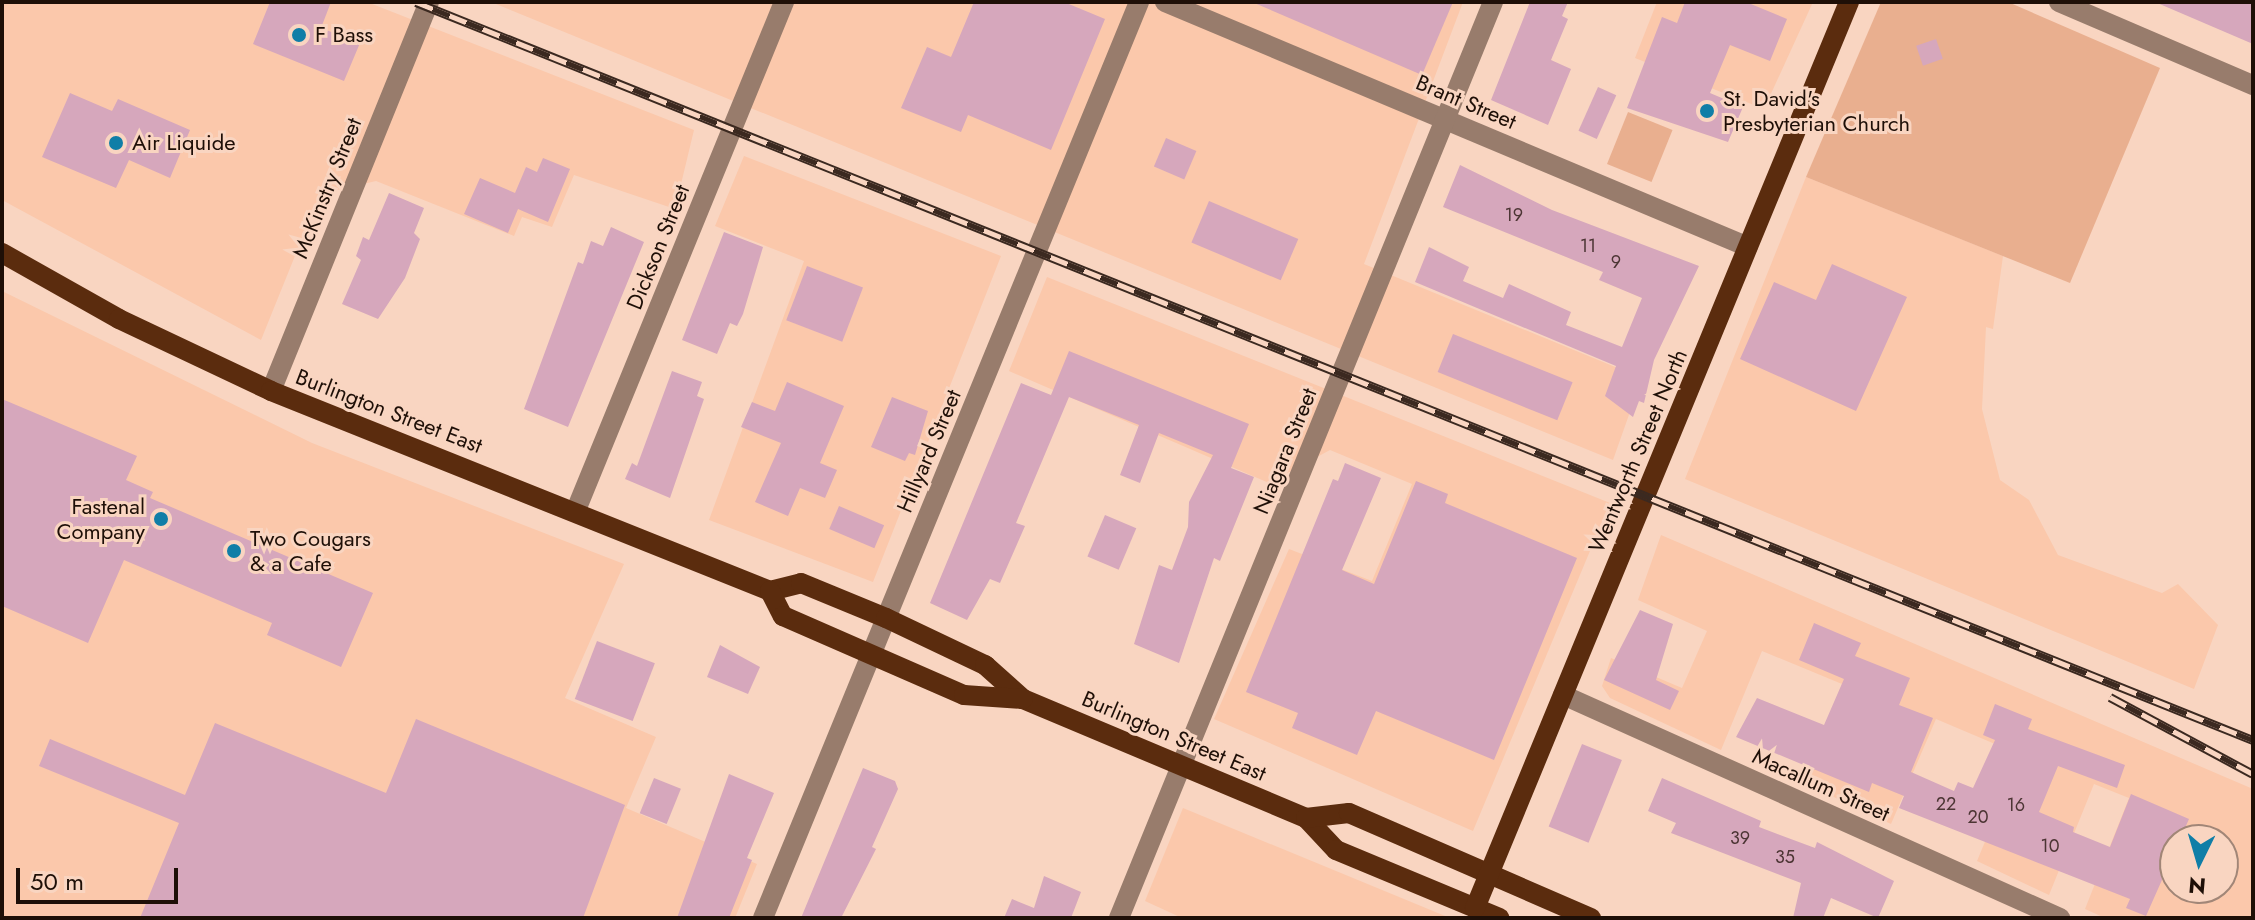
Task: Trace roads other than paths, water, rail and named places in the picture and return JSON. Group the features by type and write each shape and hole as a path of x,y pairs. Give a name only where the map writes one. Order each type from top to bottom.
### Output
{"main road":[{"name":"Wentworth Street North","path":"1473,913 1849,2"},
{"name":"Burlington Street East","path":"2,253 119,319 271,391 576,510 770,591 801,583 886,618 985,665 1023,699"},
{"name":"Burlington Street East","path":"770,591 783,616 964,695 1023,699 1182,765 1306,818 1336,850 1473,913 1499,918"},
{"name":"Burlington Street East","path":"1306,818 1349,813 1591,918"}],"street":[{"name":"McKinstry Street","path":"271,391 429,2"},
{"name":"Dickson Street","path":"576,510 784,2"},
{"name":"Hillyard Street","path":"763,918 1139,2"},
{"name":"Brant Street","path":"1165,2 1748,247"},
{"name":"Niagara Street","path":"1119,918 1493,2"},
{"path":"2059,2 2253,85"},
{"name":"Macallum Street","path":"1563,695 2060,918"}],"railway":[{"path":"416,2 2253,740"},
{"path":"2110,697 2253,774"}],"place":[{"name":"F Bass","path":"299,35"},
{"name":"St. David's Presbyterian Church","path":"1707,111"},
{"name":"Air Liquide","path":"116,143"},
{"name":"Fastenal Company","path":"161,519"},
{"name":"Two Cougars & a Cafe","path":"234,551"}]}
